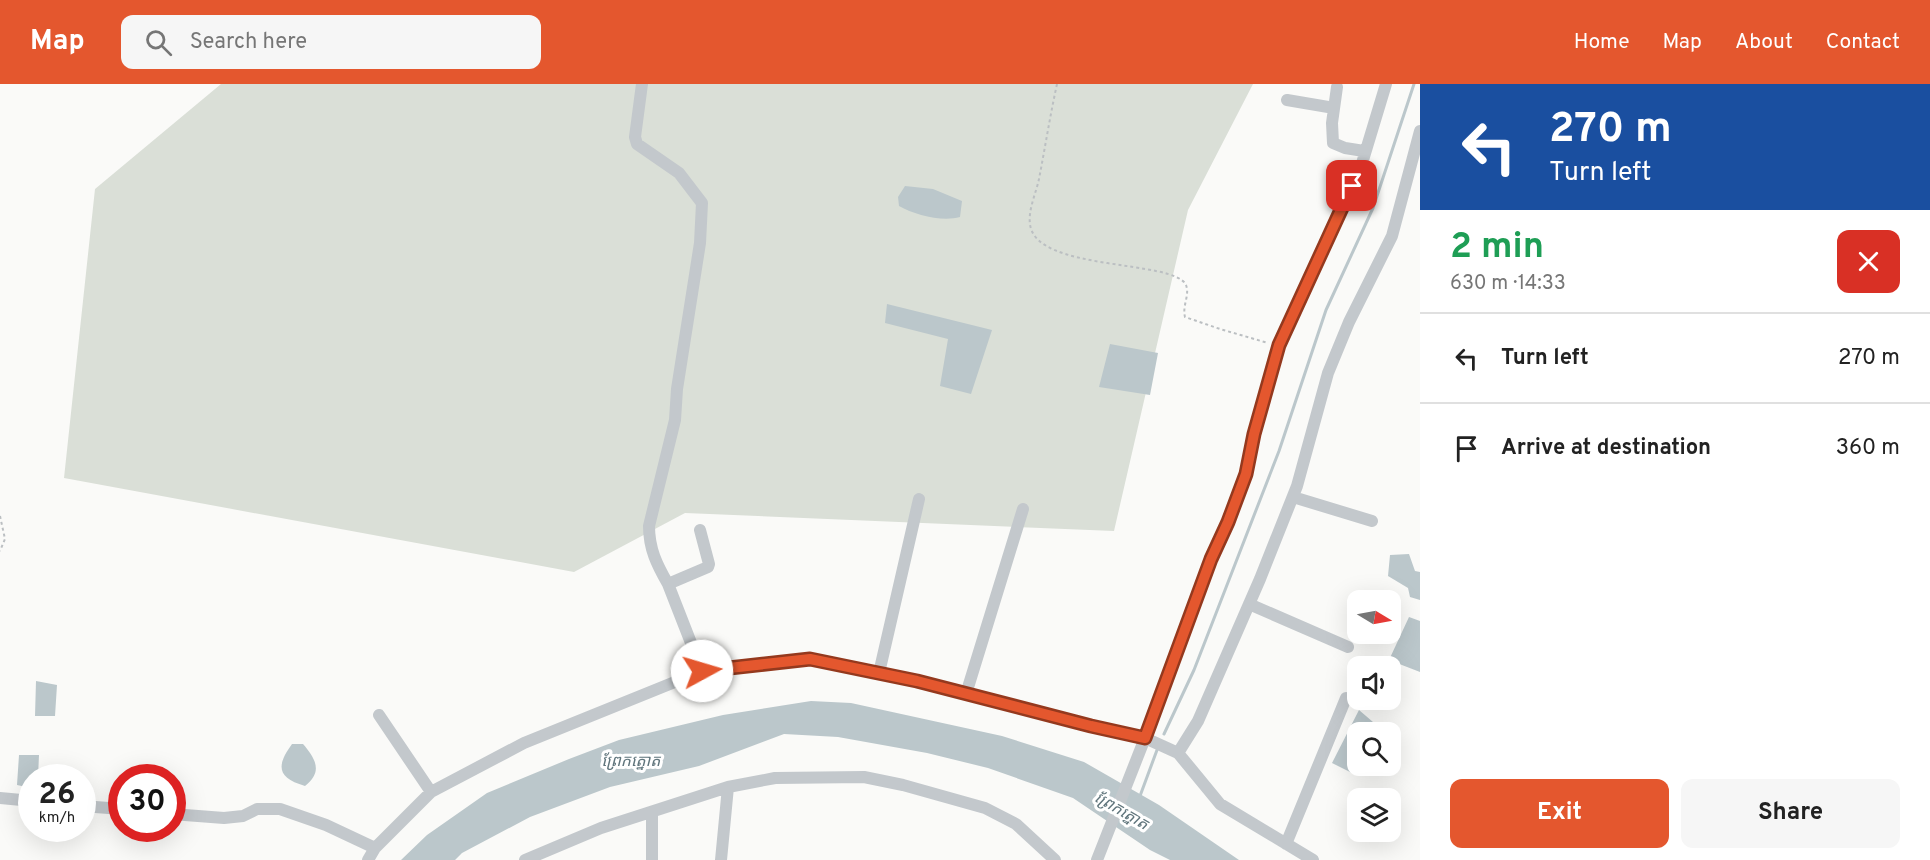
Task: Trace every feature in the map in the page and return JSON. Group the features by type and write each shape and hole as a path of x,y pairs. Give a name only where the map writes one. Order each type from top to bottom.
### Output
{"street":[{"path":"642,84 635,137 637,144 679,173 702,203 700,243 677,389 675,420 649,526 649,540 655,561 668,584 702,671"},
{"path":"1099,854 1145,738 1211,559 1246,474 1254,434 1279,345 1360,170 1386,84"},
{"path":"1337,87 1332,123 1333,143 1345,148 1364,151"},
{"path":"1287,100 1334,108"},
{"path":"1178,753 1198,721 1293,497 1328,373 1349,322 1392,236 1420,131"},
{"path":"1293,497 1372,521"},
{"path":"879,673 919,499"},
{"path":"966,693 1023,509"},
{"path":"668,584 708,567 700,530"},
{"path":"1249,604 1348,647"},
{"path":"368,860 375,848 431,792 524,742 702,671 810,659 966,693 1145,738 1178,753 1220,804 1313,860"},
{"path":"1286,844 1346,698"},
{"path":"379,715 431,792"},
{"path":"525,860 602,828 728,787 775,778 864,777 903,784 986,808 1016,824 1043,856 1055,860"},
{"path":"721,860 728,787"},
{"path":"0,798 18,800"},
{"path":"186,815 224,818 243,816 257,809 280,809 326,825 375,848"},
{"path":"652,812 652,860"}],"path":[{"path":"1057,84 1031,211 1031,231 1036,237 1057,251 1090,260 1179,277 1186,285 1185,317 1279,345"},
{"path":"0,516 5,539 0,552"}],"shaded area":[{"path":"221,84 1253,84 1188,210 1114,531 685,513 574,572 64,478 95,189"}],"water":[{"path":"905,186 933,189 962,201 960,217 945,219 929,217 899,206 898,197"},
{"path":"887,304 992,330 971,394 940,386 948,339 885,323"},
{"path":"1110,344 1158,353 1150,395 1099,387"},
{"path":"1409,554 1415,571 1420,572 1420,600 1410,597 1408,588 1388,576 1390,555"},
{"path":"1409,617 1420,621 1420,672 1401,665 1401,656 1391,656 1396,644 1401,644 1401,634"},
{"path":"36,681 57,685 55,716 35,716"},
{"name":"ព្រែកត្នោត","path":"811,701 851,703 1002,736 1084,762 1159,805 1239,860 1170,860 1150,850 1073,798 988,768 927,753 838,737 784,734 699,766 610,787 530,817 462,853 455,860 401,860 427,835 487,793 569,759 619,740 723,715"},
{"path":"1359,710 1373,722 1353,722"},
{"path":"1347,734 1347,770 1332,763"},
{"path":"292,744 303,744 316,765 314,776 305,786 289,779 282,770 283,759"},
{"path":"19,755 39,755 39,764 18,764"}],"waterway":[{"path":"1164,734 1194,670 1279,451 1326,310 1373,208 1414,84"},
{"path":"1140,796 1157,750"}],"route":[{"path":"702,671 810,659 917,681 1145,738 1211,559 1246,474 1254,434 1279,345 1352,186"}]}
